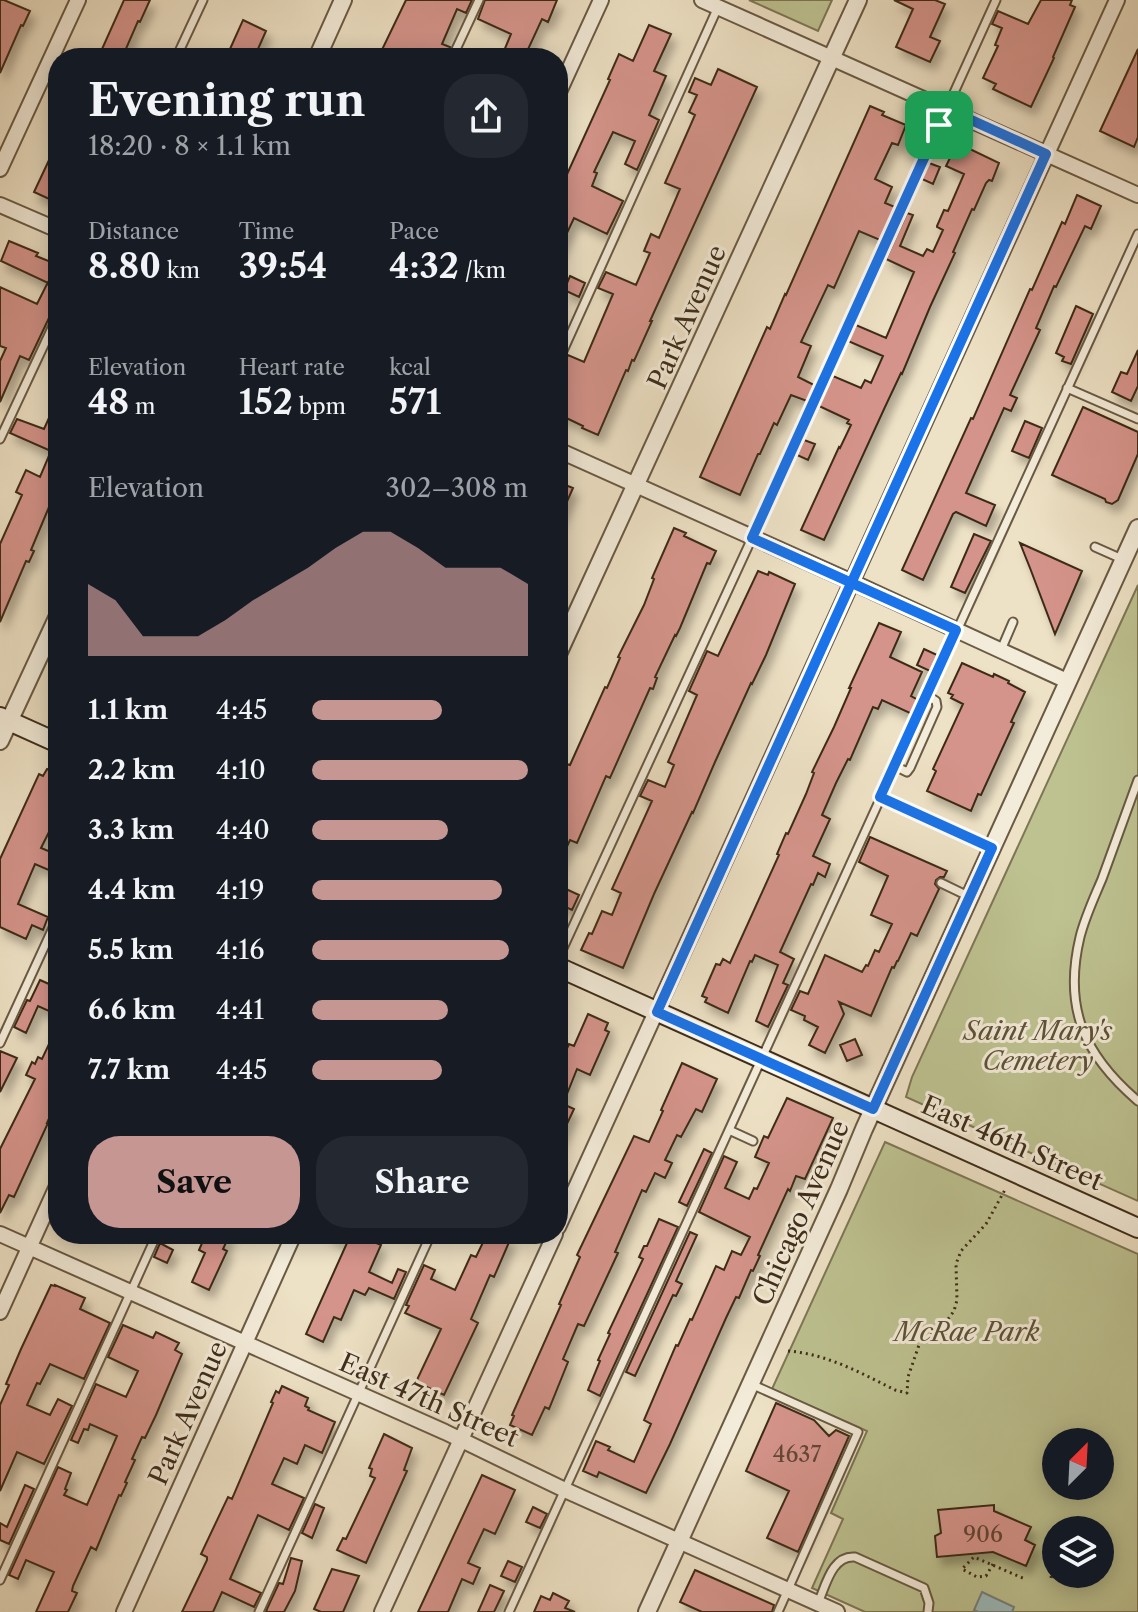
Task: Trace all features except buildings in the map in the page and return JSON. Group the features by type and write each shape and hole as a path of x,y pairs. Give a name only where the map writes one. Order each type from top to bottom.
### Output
{"main road":[{"path":"4,719 48,739"},
{"name":"East 46th Street","path":"568,972 1138,1228"}],"street":[{"path":"56,48 78,0"},
{"path":"321,48 343,0"},
{"path":"568,72 601,0"},
{"path":"702,0 1138,195"},
{"name":"Park Avenue","path":"568,633 858,0"},
{"path":"568,1205 1117,0"},
{"path":"0,169 48,65"},
{"path":"0,205 48,226"},
{"path":"568,454 1067,681"},
{"name":"Chicago Avenue","path":"647,1612 969,896 1138,530"},
{"path":"0,741 4,719 48,635"},
{"path":"0,1312 48,1206"},
{"name":"East 47th Street","path":"0,1234 461,1439 565,1490 837,1612"},
{"name":"Park Avenue","path":"124,1612 290,1244"},
{"path":"382,1612 550,1244"}],"lane":[{"path":"181,48 203,0"},
{"path":"457,48 479,0"},
{"path":"568,937 996,0"},
{"path":"568,340 718,7"},
{"path":"509,1612 1138,234"},
{"path":"0,439 48,336"},
{"path":"1067,388 1138,419"},
{"path":"1095,547 1123,560"},
{"path":"1001,650 1013,622"},
{"path":"895,766 907,772 910,768 937,707 936,701 927,695"},
{"path":"1138,780 1080,935 1074,970 1075,1006 1082,1030 1097,1059 1138,1101"},
{"path":"880,797 992,848"},
{"path":"941,883 969,896"},
{"path":"0,1043 48,939"},
{"path":"729,1130 753,1141"},
{"path":"0,1580 153,1244"},
{"path":"259,1612 426,1244"},
{"path":"751,1384 858,1432 778,1612"},
{"path":"818,1603 835,1564 848,1556 924,1588 928,1595 928,1612"}],"path":[{"path":"788,1351 805,1352 830,1360 907,1393 908,1377 919,1345 954,1311 957,1300 956,1264 961,1251 986,1224 1006,1188"},
{"path":"993,1564 986,1576 977,1577 962,1569 974,1557 993,1564 1025,1579"}],"green space":[{"path":"749,0 832,0 818,31"},
{"name":"Saint Mary's Cemetery","path":"1138,585 1138,1201 906,1097 912,1077"},
{"name":"McRae Park","path":"885,1142 1138,1254 1138,1612 865,1612 812,1588 843,1519 831,1513 867,1431 772,1389"}],"water":[{"path":"982,1592 1014,1607 1012,1612 974,1610"}],"route":[{"path":"939,125 752,538 852,582 956,630 880,797 992,848 873,1109 657,1012 844,599 852,582 1046,154 947,109 939,125"}]}
